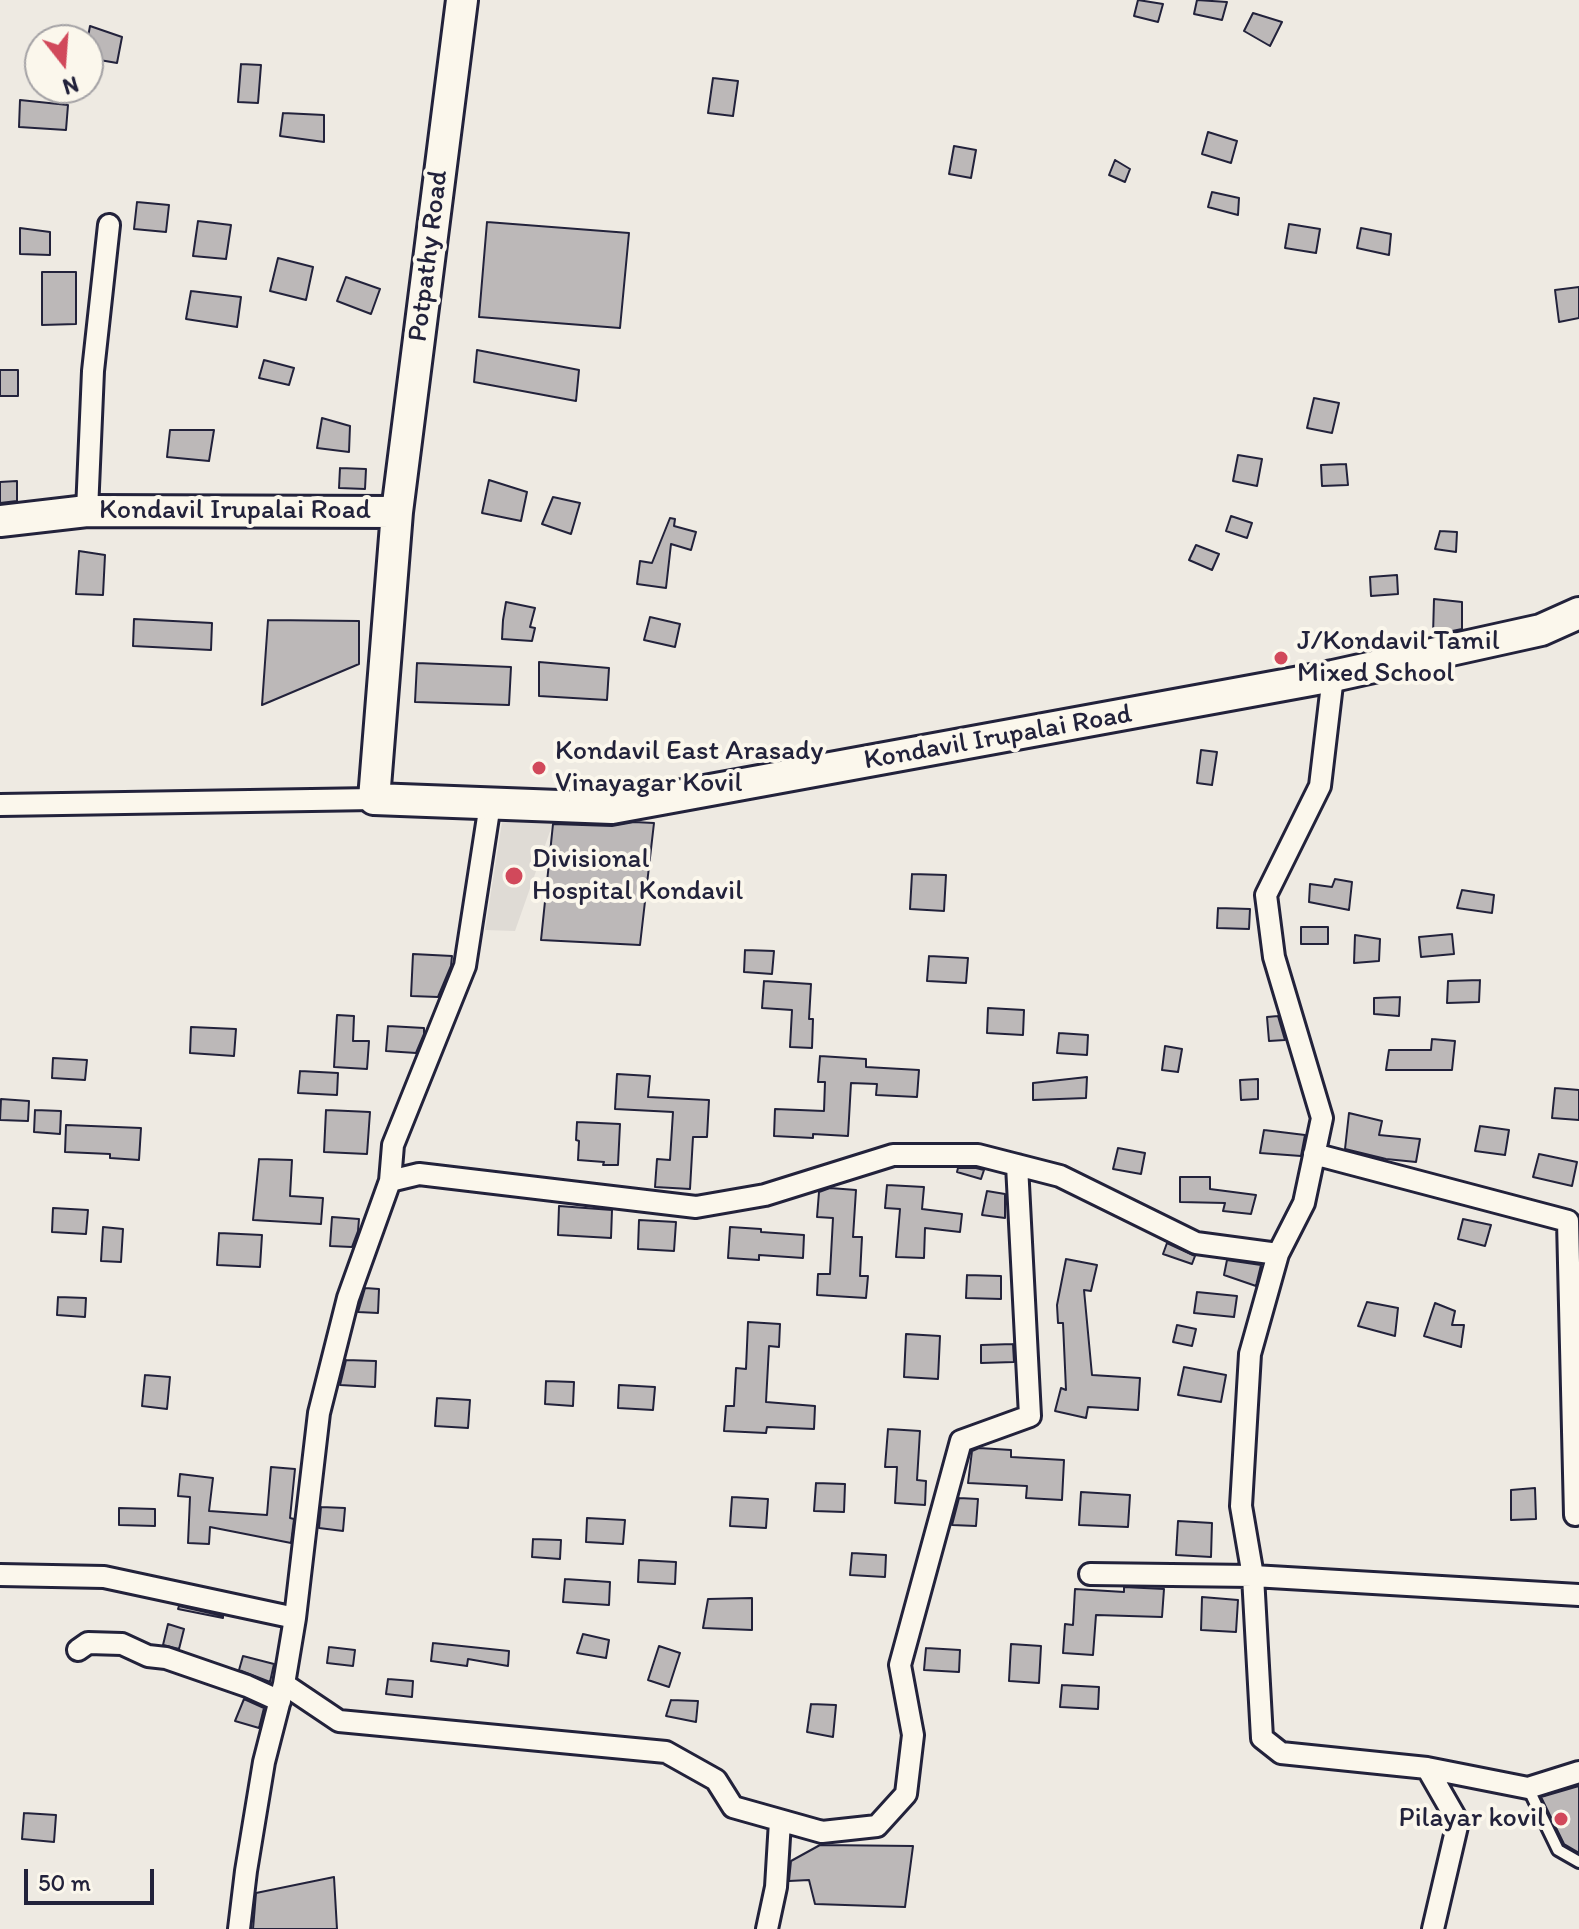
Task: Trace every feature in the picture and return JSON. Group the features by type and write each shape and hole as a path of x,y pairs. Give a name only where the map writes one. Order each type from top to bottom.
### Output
{"street":[{"name":"Potpathy Road","path":"397,512 462,0"},
{"path":"87,511 93,371 109,225"},
{"name":"Kondavil Irupalai Road","path":"0,521 87,511 397,512 374,799 612,808 1333,676 1541,630 1579,613"},
{"path":"1333,676 1320,786 1266,895 1274,957 1322,1118 1304,1203 1278,1254 1250,1354 1241,1506 1253,1576 1262,1738 1281,1753 1427,1768 1528,1788 1579,1772"},
{"path":"0,805 374,799"},
{"path":"239,1929 264,1762 282,1692 295,1618 319,1413 348,1298 390,1181 393,1145 465,966 490,804"},
{"path":"1314,1154 1568,1221 1575,1515"},
{"path":"390,1181 419,1174 696,1207 765,1195 893,1155 978,1155 1060,1176 1196,1243 1278,1254"},
{"path":"78,1650 88,1643 122,1644 148,1656 166,1658 247,1686 282,1692 339,1721 666,1752 716,1780 733,1807 822,1832 877,1826 906,1794 913,1735 900,1665 961,1441 1030,1416 1017,1165"},
{"path":"1090,1574 1253,1576 1579,1595"},
{"path":"0,1575 104,1577 295,1618"},
{"path":"1427,1768 1458,1822 1433,1929"},
{"path":"767,1929 776,1887 780,1821"}],"lane":[{"path":"1528,1788 1558,1850 1579,1862"}],"shaded area":[{"name":"Divisional Hospital Kondavil","path":"554,820 515,931 485,930 502,822"}],"building":[{"path":"1138,0 1163,4 1158,22 1134,16"},
{"path":"1197,0 1227,2 1222,20 1194,14"},
{"path":"1253,13 1282,22 1270,46 1244,31"},
{"path":"104,31 122,37 117,63 104,61"},
{"path":"241,64 261,65 258,103 238,102"},
{"path":"713,78 738,81 733,116 708,113"},
{"path":"20,100 24,100 24,104 68,105 66,130 19,127"},
{"path":"283,113 324,115 324,142 280,136"},
{"path":"1208,132 1237,141 1231,163 1202,154"},
{"path":"954,146 976,150 971,178 949,174"},
{"path":"1115,160 1130,169 1125,182 1109,175"},
{"path":"1212,192 1239,198 1238,215 1208,207"},
{"path":"137,202 169,205 166,232 134,229"},
{"path":"198,221 231,225 226,259 193,256"},
{"path":"487,222 629,233 620,328 479,317"},
{"path":"1289,224 1320,229 1316,253 1285,248"},
{"path":"20,228 50,232 50,255 20,254"},
{"path":"1361,228 1391,234 1389,255 1357,248"},
{"path":"278,258 313,267 306,300 270,291"},
{"path":"42,272 76,272 76,324 42,325"},
{"path":"346,277 380,289 371,314 337,301"},
{"path":"1579,287 1579,318 1559,322 1555,290"},
{"path":"191,291 241,297 237,327 186,319"},
{"path":"477,350 579,370 576,401 474,382"},
{"path":"264,360 294,368 289,385 259,378"},
{"path":"0,370 18,370 18,396 0,396"},
{"path":"1314,398 1339,403 1332,433 1307,428"},
{"path":"322,418 350,426 349,452 317,448"},
{"path":"170,430 214,430 209,461 167,457"},
{"path":"1238,455 1262,459 1257,486 1233,481"},
{"path":"1346,464 1348,485 1322,486 1321,465"},
{"path":"340,468 366,469 365,489 339,488"},
{"path":"489,480 527,492 521,521 482,513"},
{"path":"17,481 17,501 0,503 0,482"},
{"path":"553,497 580,503 571,534 542,524"},
{"path":"1231,516 1252,523 1247,538 1226,531"},
{"path":"670,518 675,519 674,526 696,532 691,550 671,544 666,588 637,584 640,561 652,563"},
{"path":"1440,531 1457,532 1456,552 1435,549"},
{"path":"1196,545 1219,554 1212,570 1189,560"},
{"path":"79,551 105,555 103,595 76,594"},
{"path":"1397,575 1398,594 1371,596 1370,577"},
{"path":"1434,599 1462,602 1462,629 1433,635"},
{"path":"506,602 535,608 530,627 535,628 532,641 502,639"},
{"path":"650,617 680,624 675,647 644,640"},
{"path":"134,619 212,623 211,650 133,646"},
{"path":"268,620 359,621 359,664 262,705"},
{"path":"539,662 609,668 607,700 539,696"},
{"path":"417,663 511,667 509,705 415,702"},
{"path":"1201,750 1217,752 1212,785 1197,783"},
{"path":"634,822 654,823 640,945 541,940 553,824 612,826"},
{"path":"912,874 946,875 944,911 910,909"},
{"path":"1335,879 1352,882 1349,910 1309,902 1310,884 1332,887"},
{"path":"1462,890 1494,895 1492,913 1457,908"},
{"path":"1218,908 1250,909 1249,929 1217,928"},
{"path":"1301,927 1328,927 1328,944 1301,944"},
{"path":"1452,934 1454,954 1421,957 1419,937"},
{"path":"1355,935 1380,939 1379,961 1354,963"},
{"path":"745,950 774,951 772,974 744,972"},
{"path":"413,954 452,956 438,997 411,996"},
{"path":"929,956 968,958 966,983 927,981"},
{"path":"1480,980 1479,1002 1447,1003 1448,981"},
{"path":"764,981 811,984 809,1019 813,1019 812,1048 790,1047 792,1010 762,1008"},
{"path":"1400,997 1399,1016 1374,1014 1374,998"},
{"path":"988,1008 1024,1010 1023,1035 987,1033"},
{"path":"337,1015 354,1016 353,1041 369,1041 367,1069 334,1067"},
{"path":"1278,1016 1285,1040 1269,1041 1267,1017"},
{"path":"388,1026 424,1028 416,1053 386,1051"},
{"path":"191,1027 236,1029 234,1056 190,1053"},
{"path":"1059,1033 1088,1035 1087,1055 1057,1053"},
{"path":"1432,1039 1455,1041 1452,1070 1386,1070 1389,1050 1431,1050"},
{"path":"1165,1046 1182,1049 1178,1072 1162,1070"},
{"path":"820,1056 866,1059 866,1067 919,1070 917,1097 876,1095 877,1084 851,1083 848,1136 774,1136 775,1109 824,1111 825,1082 818,1082"},
{"path":"53,1058 87,1060 85,1080 52,1078"},
{"path":"300,1071 338,1073 337,1095 298,1093"},
{"path":"617,1074 650,1076 648,1097 709,1100 707,1137 693,1137 690,1189 655,1187 657,1159 670,1160 673,1112 615,1109"},
{"path":"1087,1077 1086,1098 1033,1100 1033,1083"},
{"path":"1258,1079 1258,1099 1241,1100 1240,1080"},
{"path":"1555,1088 1579,1090 1579,1120 1552,1118"},
{"path":"1,1099 29,1101 28,1121 0,1120"},
{"path":"35,1110 61,1111 60,1134 34,1132"},
{"path":"326,1110 370,1112 367,1154 324,1152"},
{"path":"1349,1113 1382,1121 1379,1135 1420,1139 1416,1162 1386,1159 1345,1149"},
{"path":"577,1122 620,1124 618,1165 578,1160"},
{"path":"66,1125 141,1128 139,1160 110,1158 110,1154 65,1152"},
{"path":"1480,1126 1509,1130 1505,1155 1475,1151"},
{"path":"1264,1130 1305,1135 1301,1156 1260,1153"},
{"path":"1118,1148 1145,1153 1141,1174 1113,1169"},
{"path":"1539,1154 1577,1162 1572,1186 1533,1177"},
{"path":"259,1159 292,1160 290,1196 323,1198 321,1224 253,1220"},
{"path":"958,1168 984,1170 981,1179 957,1172"},
{"path":"1180,1177 1210,1177 1210,1189 1256,1195 1251,1214 1223,1211 1225,1203 1180,1202"},
{"path":"887,1185 924,1187 922,1209 962,1214 960,1232 925,1228 924,1258 896,1257 900,1209 885,1208"},
{"path":"830,1188 856,1190 853,1237 862,1237 860,1276 868,1276 866,1298 817,1295 818,1274 830,1274 833,1218 817,1217 819,1192"},
{"path":"987,1191 1005,1194 1005,1218 982,1215"},
{"path":"559,1206 612,1210 611,1238 558,1235"},
{"path":"53,1208 88,1210 86,1234 52,1232"},
{"path":"332,1217 359,1219 352,1247 330,1246"},
{"path":"1463,1219 1491,1225 1485,1246 1458,1239"},
{"path":"639,1220 676,1222 674,1251 638,1249"},
{"path":"103,1227 123,1229 121,1262 101,1261"},
{"path":"730,1227 804,1235 803,1258 759,1255 759,1260 728,1258"},
{"path":"219,1233 262,1235 260,1267 217,1265"},
{"path":"1167,1243 1195,1256 1192,1264 1163,1254"},
{"path":"1066,1259 1097,1265 1091,1291 1084,1290 1092,1375 1140,1378 1138,1410 1088,1407 1086,1418 1055,1411 1061,1388 1066,1390 1063,1323 1058,1323 1057,1305"},
{"path":"1227,1260 1261,1265 1256,1286 1224,1275"},
{"path":"967,1275 1001,1276 1001,1299 966,1298"},
{"path":"365,1288 379,1289 378,1313 358,1312"},
{"path":"1197,1292 1237,1296 1234,1317 1194,1313"},
{"path":"58,1297 86,1298 85,1317 57,1315"},
{"path":"1367,1302 1398,1308 1395,1336 1358,1326"},
{"path":"1435,1303 1455,1311 1452,1325 1464,1325 1461,1347 1424,1336"},
{"path":"748,1322 780,1324 779,1347 769,1346 766,1402 815,1406 814,1429 767,1427 766,1433 724,1431 726,1406 734,1406 736,1368 746,1369"},
{"path":"1177,1325 1196,1329 1192,1346 1173,1342"},
{"path":"906,1334 940,1336 938,1379 904,1377"},
{"path":"1013,1344 1014,1362 981,1363 981,1345"},
{"path":"346,1360 376,1361 375,1387 340,1385"},
{"path":"1184,1367 1226,1375 1221,1402 1178,1395"},
{"path":"145,1375 170,1377 167,1409 142,1406"},
{"path":"546,1381 574,1382 573,1406 545,1404"},
{"path":"619,1385 655,1387 653,1410 618,1408"},
{"path":"437,1398 470,1400 468,1428 435,1426"},
{"path":"888,1429 920,1431 917,1480 926,1481 925,1505 895,1503 897,1467 885,1467"},
{"path":"979,1448 1011,1450 1011,1457 1064,1460 1062,1500 1026,1498 1027,1486 968,1483 972,1451"},
{"path":"271,1467 295,1469 291,1543 210,1527 209,1544 188,1543 190,1497 178,1496 180,1474 213,1478 209,1511 267,1515"},
{"path":"816,1483 845,1484 844,1512 814,1511"},
{"path":"1535,1488 1536,1519 1511,1520 1511,1490"},
{"path":"1081,1492 1130,1495 1128,1527 1079,1525"},
{"path":"732,1497 768,1499 766,1528 730,1526"},
{"path":"959,1498 978,1499 976,1526 952,1525"},
{"path":"321,1507 345,1508 343,1531 319,1528"},
{"path":"119,1508 155,1509 155,1526 119,1525"},
{"path":"587,1518 625,1520 623,1544 586,1542"},
{"path":"1178,1521 1212,1523 1211,1557 1176,1555"},
{"path":"533,1539 561,1540 560,1559 532,1557"},
{"path":"852,1553 886,1555 885,1577 850,1575"},
{"path":"639,1560 676,1562 675,1584 638,1582"},
{"path":"565,1579 610,1582 609,1605 563,1602"},
{"path":"1124,1587 1164,1589 1162,1617 1096,1615 1093,1655 1063,1653 1065,1624 1073,1625 1075,1589 1124,1592"},
{"path":"1202,1597 1238,1600 1236,1632 1201,1630"},
{"path":"752,1598 752,1630 703,1628 708,1599"},
{"path":"179,1606 223,1616 223,1618 178,1609"},
{"path":"168,1624 184,1629 179,1649 163,1645"},
{"path":"583,1634 609,1640 606,1658 577,1653"},
{"path":"433,1643 509,1651 508,1666 468,1659 467,1666 431,1661"},
{"path":"1011,1644 1041,1646 1039,1683 1009,1681"},
{"path":"659,1646 680,1653 669,1687 648,1680"},
{"path":"329,1647 355,1650 353,1666 327,1663"},
{"path":"926,1648 960,1650 959,1672 924,1670"},
{"path":"243,1656 274,1664 270,1682 239,1670"},
{"path":"388,1679 413,1681 412,1697 386,1694"},
{"path":"1062,1685 1099,1687 1098,1709 1060,1707"},
{"path":"244,1699 264,1708 259,1728 235,1721"},
{"path":"671,1700 698,1701 696,1722 666,1716"},
{"path":"811,1704 836,1705 833,1737 807,1732"},
{"path":"1579,1786 1579,1853 1564,1844 1541,1797"},
{"path":"24,1813 56,1815 54,1842 22,1839"},
{"path":"820,1845 913,1846 905,1907 815,1904 809,1880 789,1881 791,1861"},
{"path":"334,1877 337,1929 253,1929 256,1893"}],"place":[{"name":"J/Kondavil Tamil Mixed School","path":"1281,658"},
{"name":"Kondavil East Arasady Vinayagar Kovil","path":"539,768"},
{"name":"Divisional Hospital Kondavil","path":"514,876"},
{"name":"Pilayar kovil","path":"1561,1819"}]}
